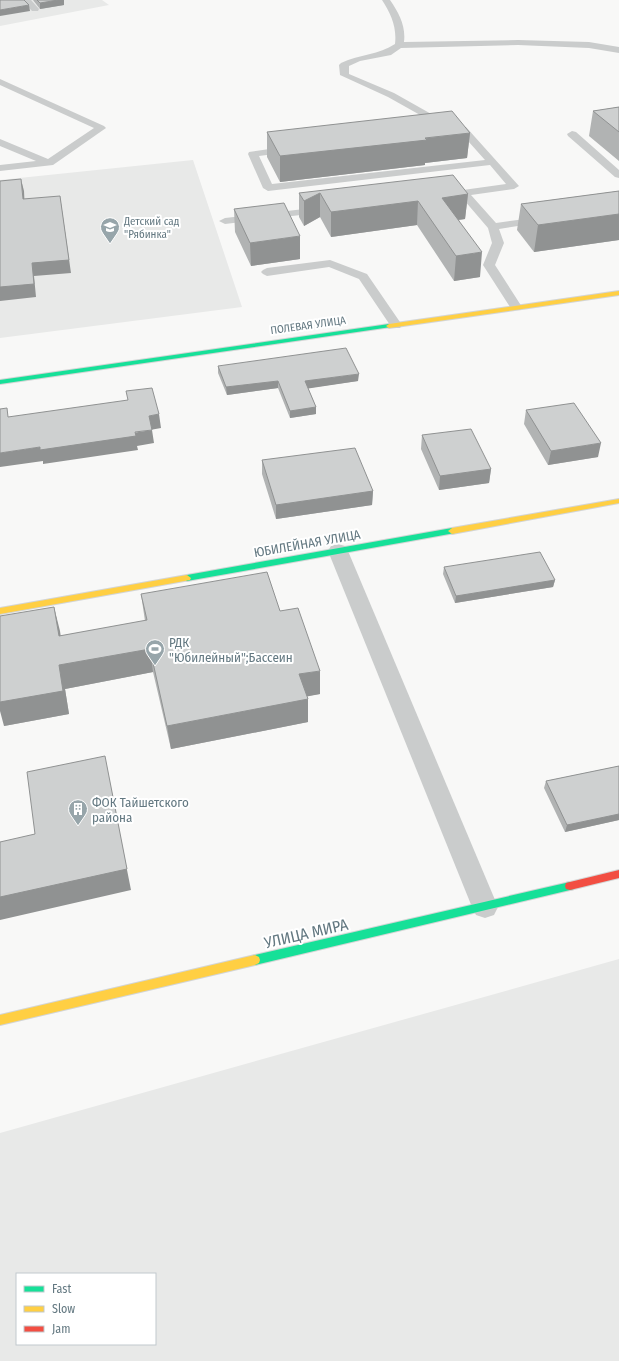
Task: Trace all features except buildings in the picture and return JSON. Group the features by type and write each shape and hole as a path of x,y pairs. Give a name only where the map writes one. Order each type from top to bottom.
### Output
{"street":[{"name":"ПОЛЕВАЯ УЛИЦА","path":"0,382 619,293"},
{"name":"ЮБИЛЕЙНАЯ УЛИЦА","path":"0,611 619,501"},
{"path":"338,551 485,906"},
{"name":"УЛИЦА МИРА","path":"0,1020 619,874"}],"lane":[{"path":"26,0 35,9"},
{"path":"386,0 399,20 402,35 399,45"},
{"path":"453,130 391,96 344,75 344,65 358,59 388,53 399,45 444,42 533,42 592,45 619,50"},
{"path":"0,82 101,128 49,163 0,168"},
{"path":"438,132 463,129 514,186 459,193 493,228 498,243 489,265 516,307"},
{"path":"572,134 619,175"},
{"path":"0,142 49,163"},
{"path":"299,148 253,154 268,188 492,162"},
{"path":"225,221 336,208"},
{"path":"493,228 548,219"},
{"path":"267,272 330,263 364,277 396,325"}],"shaded area":[{"path":"0,0 102,0 109,5 0,26"},
{"name":"Детский сад \"Рябинка\"","path":"193,160 242,307 0,338 0,180"},
{"path":"619,959 619,1361 0,1361 0,1133"}],"traffic: fast":[{"path":"0,382 389,326"},
{"path":"187,578 452,531"},
{"path":"255,960 570,886"}],"traffic: slow":[{"path":"389,326 619,293"},
{"path":"452,531 619,501"},
{"path":"0,611 187,578"},
{"path":"0,1020 255,960"}],"traffic: jam":[{"path":"570,886 619,874"}],"place":[{"name":"Детский сад \"Рябинка\"","path":"110,244"},
{"name":"РДК \"Юбилейный\";Бассеин","path":"155,666"},
{"name":"ФОК Тайшетского района","path":"78,826"}]}
